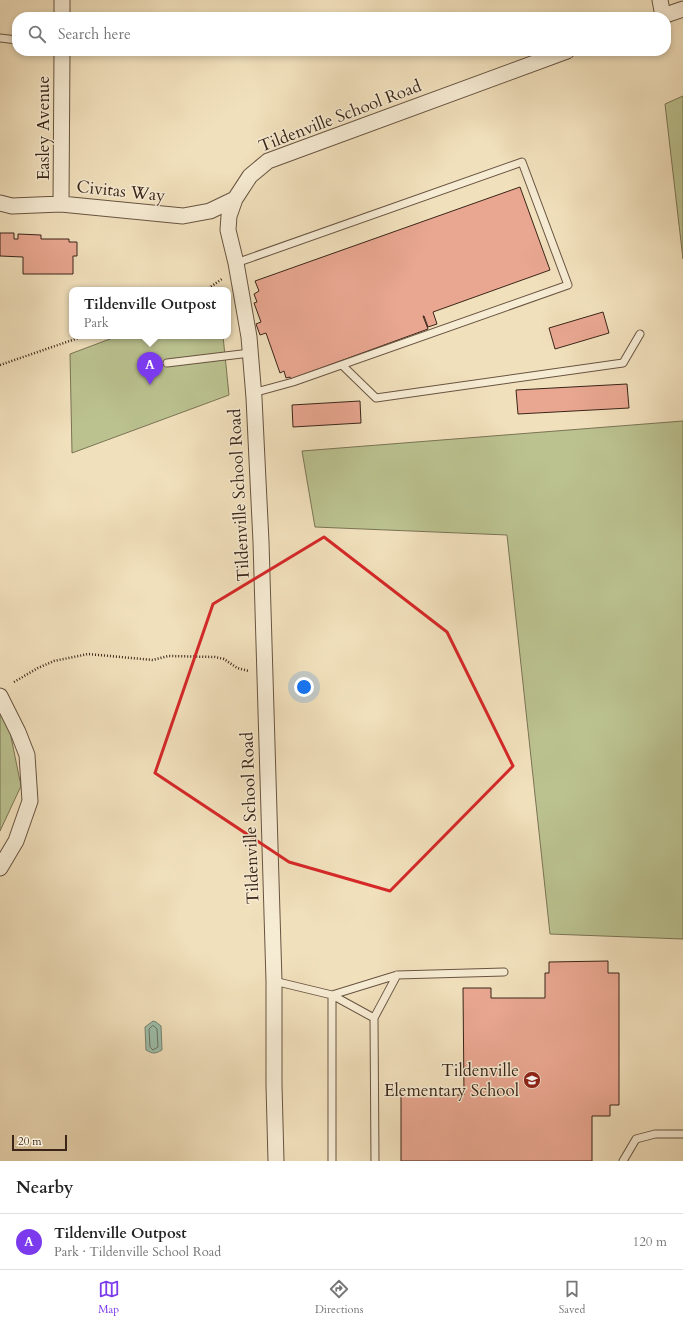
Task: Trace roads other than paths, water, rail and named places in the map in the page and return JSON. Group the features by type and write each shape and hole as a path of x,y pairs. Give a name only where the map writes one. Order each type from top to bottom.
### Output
{"street":[{"path":"62,0 62,12"},
{"path":"660,0 662,12"},
{"path":"671,13 683,9"},
{"name":"Easley Avenue","path":"61,204 62,56"},
{"name":"Tildenville School Road","path":"276,1161 274,980 261,542 254,395 249,337 236,263 228,230 230,216 235,199 250,176 268,161 553,56"},
{"name":"Civitas Way","path":"0,203 12,206 61,204 183,216 210,211 235,199"},
{"path":"0,696 18,732 27,755 30,801 16,841 0,868"}],"lane":[{"path":"0,38 12,39"},
{"path":"236,263 522,162 568,285 254,395"},
{"path":"342,365 376,398 623,363 640,334"},
{"path":"166,363 250,353"},
{"path":"332,995 397,975 504,972"},
{"path":"375,1161 374,1018 397,975"},
{"path":"274,980 332,995 374,1018"},
{"path":"332,995 332,1161"},
{"path":"622,1161 636,1139 655,1134 683,1134"}],"water":[{"path":"153,1021 161,1026 162,1050 154,1053 146,1050 145,1027"}],"place":[{"name":"Tildenville Outpost","path":"150,385"},
{"name":"Tildenville Elementary School","path":"532,1080"}]}
